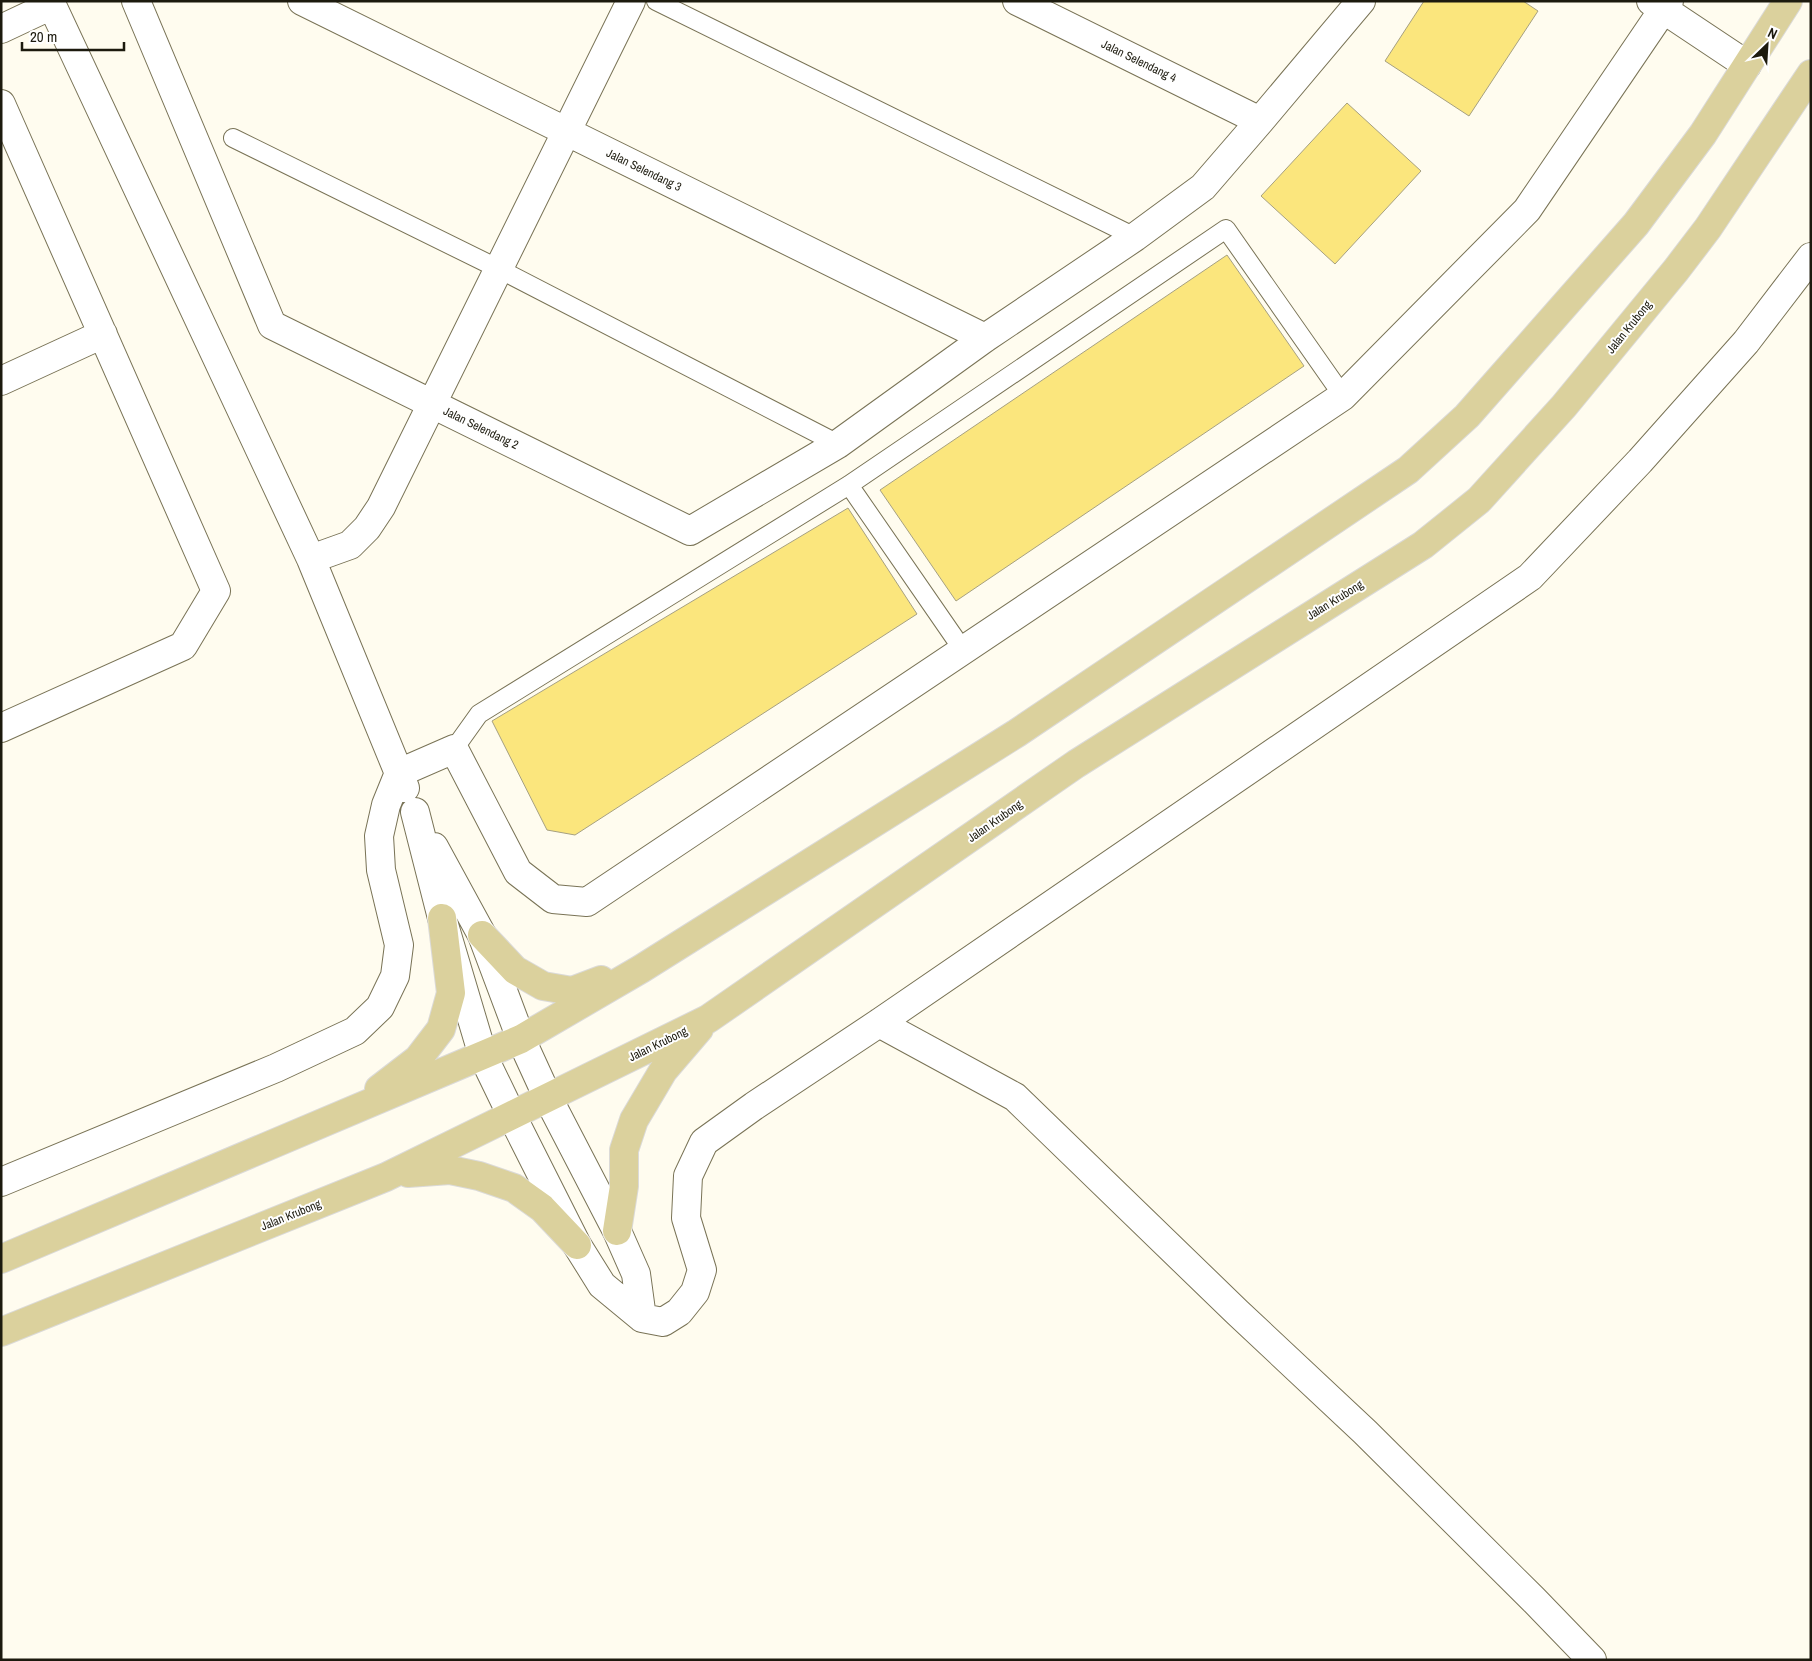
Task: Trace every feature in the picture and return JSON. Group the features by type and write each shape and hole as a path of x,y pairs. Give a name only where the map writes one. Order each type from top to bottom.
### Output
{"main road":[{"path":"1,1259 521,1039 641,969 1017,734 1408,470 1467,416 1636,224 1703,134 1788,1"},
{"name":"Jalan Krubong","path":"1,1332 386,1177 708,1019 1076,764 1423,544 1479,500 1564,406 1676,270 1708,228 1811,74"},
{"path":"348,1112 418,1059 441,1029 451,993 442,918"},
{"path":"482,935 515,970 543,986 572,991 608,977 641,969"},
{"path":"617,1231 624,1186 624,1150 634,1120 663,1071 708,1019"},
{"path":"386,1177 414,1172 450,1170 479,1176 514,1188 542,1208 577,1245"}],"street":[{"name":"Jalan Selendang 2","path":"136,1 272,325 690,531 838,444"},
{"name":"Jalan Selendang 3","path":"302,1 985,338"},
{"path":"311,559 350,545 367,528 382,507 631,1"},
{"name":"Jalan Selendang 4","path":"1017,1 1260,121"},
{"path":"1,30 51,3 311,559 415,812 482,935 521,1039 548,1098 617,1231 636,1274 642,1318"},
{"path":"838,444 985,338 1136,237 1203,187 1260,121 1356,3"},
{"path":"1,1182 276,1068 354,1031 380,1007 395,976 399,945 381,870 379,836 386,805 399,773 454,749 518,872 553,899 588,902 1343,396 1527,210 1661,4 1747,65"},
{"path":"1,104 216,591 183,646 1,728"},
{"path":"415,812 442,918 483,1056 512,1116 577,1245 602,1286 642,1318 663,1322 679,1312 695,1292 702,1270 686,1218 688,1176 704,1142 1530,576 1640,461 1746,342 1811,257"},
{"path":"1,381 103,334"},
{"path":"879,1022 1015,1097 1236,1312 1365,1432 1592,1660"}],"lane":[{"path":"656,1 1136,237"},
{"path":"233,138 499,270 838,444"},
{"path":"454,749 479,714 850,485 1226,229 1343,396"},
{"path":"850,485 963,650"}],"building":[{"path":"1424,1 1523,1 1538,11 1469,116 1385,61"},
{"path":"1347,103 1421,171 1335,264 1261,196"},
{"path":"1227,255 1304,366 956,601 880,490"},
{"path":"848,508 917,614 575,835 547,830 492,721"}]}
